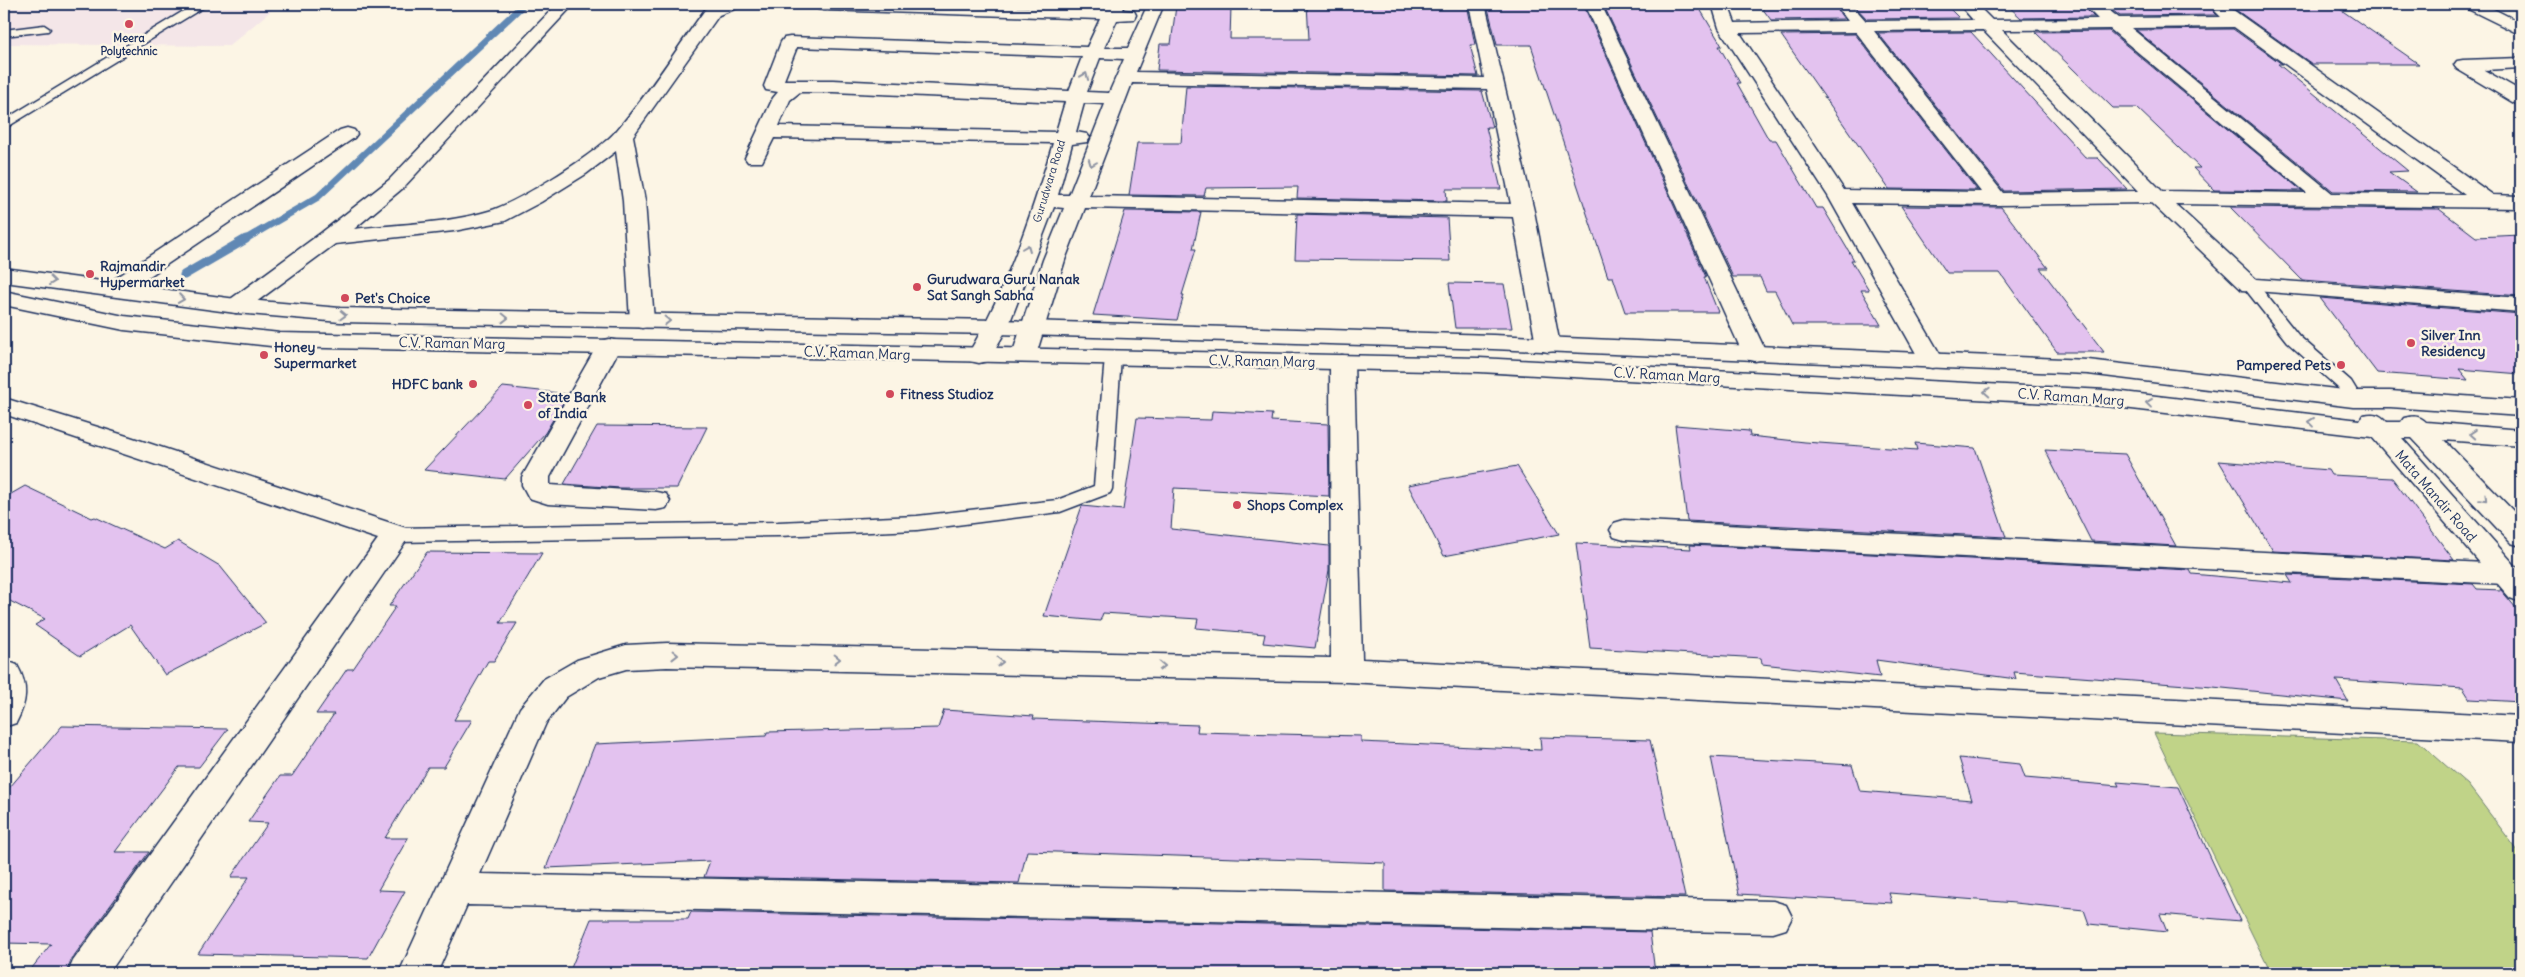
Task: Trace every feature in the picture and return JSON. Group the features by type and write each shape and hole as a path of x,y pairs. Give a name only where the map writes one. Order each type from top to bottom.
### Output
{"street":[{"path":"236,306 330,238 396,184 566,4"},
{"path":"330,238 454,225 496,216 549,189 579,170 623,136 713,11 732,4"},
{"path":"1477,4 1523,211 1548,345"},
{"path":"1593,4 1755,354"},
{"path":"1720,4 1728,28 1838,196 1932,361"},
{"path":"1843,4 1997,199"},
{"path":"1967,4 2156,197 2250,285 2521,305"},
{"path":"2091,4 2328,200"},
{"path":"2214,4 2490,203"},
{"path":"2472,4 2521,30"},
{"path":"824,5 1153,10 1077,202 1031,329 1024,356"},
{"name":"Gurudwara Road","path":"979,356 996,327 1046,201 1062,138 1076,97 1093,52 1114,9"},
{"path":"1728,28 2237,22"},
{"path":"1116,100 773,86 790,42 1135,54"},
{"path":"2521,63 2463,65 2521,99"},
{"path":"1125,77 1496,84"},
{"path":"755,158 782,98 794,86"},
{"path":"766,132 1102,138"},
{"path":"115,289 347,134"},
{"path":"623,136 634,201 642,321"},
{"path":"1838,196 1997,199 2156,197 2521,202"},
{"path":"1046,201 1523,211"},
{"name":"C.V. Raman Marg","path":"4,275 236,306 340,315 996,327 1548,345 2088,367 2353,399 2390,399 2521,408"},
{"name":"C.V. Raman Marg","path":"4,298 124,323 280,340 1479,365 2106,398 2379,430 2419,430 2521,438"},
{"path":"609,346 536,477 536,485 540,492 548,495 656,501"},
{"path":"1342,362 1347,670"},
{"name":"Mata Mandir Road","path":"2353,399 2513,582"},
{"path":"2390,399 2521,536"},
{"path":"4,406 121,442 396,535 87,973"},
{"path":"1624,530 2513,582"},
{"path":"418,973 532,717 555,688 588,668 626,657 667,655 1347,670 2521,730"},
{"path":"4,672 6,674 10,699 4,714"},
{"path":"457,889 1773,917"}],"lane":[{"path":"4,125 203,4"},
{"path":"4,33 44,29"},
{"path":"2250,285 2293,339 2345,385 2353,399"},
{"path":"396,535 808,528 917,523 1060,506 1103,489 1113,357"}],"shaded area":[{"name":"Meera Polytechnic","path":"4,4 279,4 229,46 4,44"}],"green space":[{"path":"2154,733 2418,741 2468,785 2521,855 2521,973 2271,973"}],"building":[{"path":"1307,4 1467,4 1475,45 1470,45 1478,76 1157,70 1160,44 1171,44 1176,6 1231,6 1230,39 1309,39"},
{"path":"1487,4 1583,4 1706,277 1704,277 1718,312 1625,312 1613,277 1608,277 1531,45 1497,45"},
{"path":"1603,4 1697,4 1722,46 1719,46 1740,83 1737,83 1769,140 1776,140 1816,208 1823,208 1854,260 1851,260 1869,290 1861,290 1881,325 1792,325 1775,291 1766,291 1760,277 1733,277"},
{"path":"1759,4 1833,4 1844,19 1771,20"},
{"path":"1853,4 1945,4 1959,18 1867,19"},
{"path":"2006,4 2081,4 2094,17 2021,18"},
{"path":"2104,4 2217,5 2213,11 2217,15 2120,16"},
{"path":"2229,5 2334,5 2419,64 2312,64"},
{"path":"2233,29 2282,64 2278,64 2408,171 2389,172 2417,192 2333,191 2136,30"},
{"path":"2109,31 2302,191 2214,190 2193,168 2200,168 2137,108 2113,108 2035,32"},
{"path":"1971,32 2086,158 2098,158 2127,189 2004,191 1878,33"},
{"path":"1855,34 1977,190 1889,189 1781,35"},
{"path":"1186,86 1482,91 1492,127 1486,127 1501,189 1446,189 1447,201 1297,198 1298,187 1206,188 1204,196 1129,195 1137,143 1181,143"},
{"path":"1901,206 2001,207 2048,268 2040,268 2104,352 2057,352 2000,273 1947,273"},
{"path":"2230,207 2439,209 2476,237 2521,235 2521,296 2302,280"},
{"path":"1125,211 1201,212 1193,249 1196,249 1182,295 1184,295 1177,320 1093,315"},
{"path":"1297,214 1447,218 1450,261 1295,259"},
{"path":"1449,283 1504,284 1512,328 1455,328"},
{"path":"2320,298 2521,314 2521,374 2459,369 2468,380 2377,373"},
{"path":"503,387 568,394 545,433 505,479 424,470"},
{"path":"1212,411 1272,414 1271,421 1328,424 1329,496 1174,488 1171,529 1329,546 1329,570 1315,648 1263,643 1265,634 1196,628 1198,619 1103,613 1100,621 1044,616 1082,506 1123,510 1137,418 1211,420"},
{"path":"1675,425 1749,431 1750,436 1805,442 1917,450 1915,443 1975,448 2006,537 1687,521"},
{"path":"597,426 707,427 677,488 620,488 564,484"},
{"path":"2045,450 2125,454 2176,546 2091,541"},
{"path":"2219,461 2328,470 2331,475 2392,478 2454,560 2273,551"},
{"path":"1517,466 1559,534 1444,556 1408,485"},
{"path":"25,486 92,518 95,517 165,549 178,541 220,566 266,623 165,675 130,625 80,656 35,625 45,619 4,598 4,498"},
{"path":"1576,543 1691,549 1690,545 2190,570 2192,574 2292,583 2287,575 2473,584 2477,589 2501,590 2521,614 2521,702 2470,699 2463,688 2336,680 2348,701 2213,687 2014,672 2016,679 1876,660 1880,677 1762,664 1761,658 1590,648"},
{"path":"427,552 542,553 500,623 517,623 494,661 488,661 454,720 472,720 444,767 428,767 385,838 408,838 378,890 405,891 368,958 198,954 249,877 231,877 268,823 248,822 280,776 292,776 334,714 316,714 347,669 353,669 396,606 389,606"},
{"path":"944,710 1034,716 1033,719 1198,725 1197,732 1361,736 1361,742 1541,750 1540,737 1650,740 1685,897 1385,891 1385,863 1027,851 1019,883 704,877 710,861 546,868 595,744 766,736 767,732 938,728"},
{"path":"62,726 228,729 199,767 179,767 115,852 149,852 71,960 66,973 28,973 51,944 4,943 4,794"},
{"path":"1711,757 1852,765 1860,791 1972,800 1959,758 2020,764 2025,778 2119,786 2117,782 2178,787 2240,921 2160,914 2167,932 2089,924 2084,910 2015,903 1889,893 1892,903 1739,894"},
{"path":"691,912 1650,932 1655,973 569,973 591,919 688,919"}],"waterway":[{"path":"244,240 318,197 524,4"},
{"path":"184,275 246,239"}],"place":[{"name":"Meera Polytechnic","path":"129,24"},
{"name":"Rajmandir Hypermarket","path":"90,274"},
{"name":"Gurudwara Guru Nanak Sat Sangh Sabha","path":"917,287"},
{"name":"Pet's Choice","path":"345,298"},
{"name":"Silver Inn Residency","path":"2411,343"},
{"name":"Honey Supermarket","path":"264,355"},
{"name":"Pampered Pets","path":"2341,365"},
{"name":"HDFC bank","path":"473,384"},
{"name":"Fitness Studioz","path":"890,394"},
{"name":"State Bank of India","path":"528,405"},
{"name":"Shops Complex","path":"1237,505"}]}
